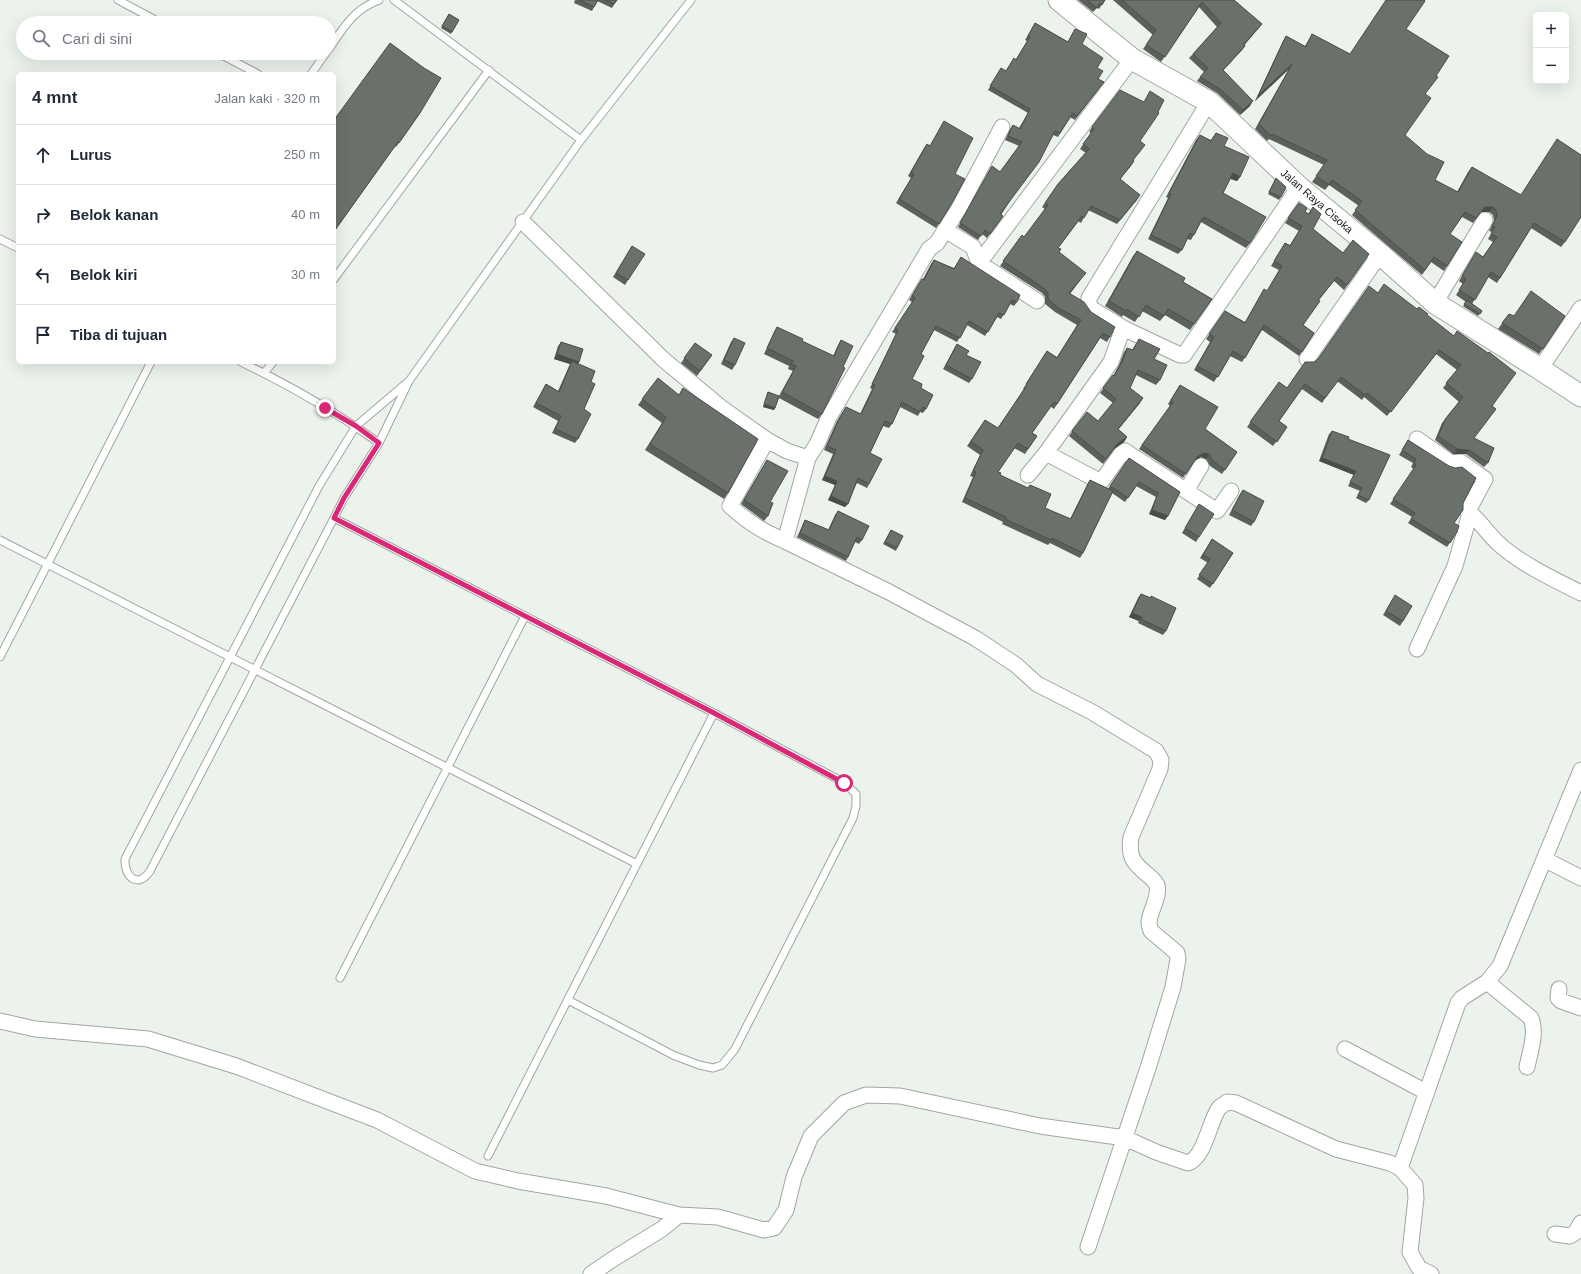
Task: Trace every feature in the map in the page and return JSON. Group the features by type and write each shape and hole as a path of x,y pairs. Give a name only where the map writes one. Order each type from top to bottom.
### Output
{"street":[{"name":"Jalan Raya Cisoka","path":"1059,0 1132,59 1209,102 1299,187 1380,254 1435,303 1581,396"},
{"path":"979,263 1132,59"},
{"path":"1209,102 1089,298 1089,304 1092,309 1123,328 1180,355 1184,355 1299,187"},
{"path":"785,541 808,458 817,444 829,417 929,249 937,243 958,210 1002,127"},
{"path":"1435,303 1485,220"},
{"path":"523,222 664,360 723,409 768,440 787,451 808,458"},
{"path":"945,230 973,247 979,263 1037,301"},
{"path":"1307,359 1380,254"},
{"path":"1540,369 1581,308"},
{"path":"1028,475 1046,453 1111,362 1123,328"},
{"path":"1416,649 1455,566 1470,513 1468,512 1485,479 1462,462 1451,462 1417,439"},
{"path":"768,440 730,506 764,532 889,592 975,638 1016,665 1037,684 1092,712 1156,751 1161,760 1160,769 1131,837 1130,855 1137,865 1152,879 1157,886 1157,893 1149,922 1151,931 1177,953 1178,959 1173,987 1148,1068 1088,1246"},
{"path":"1046,453 1101,482 1121,454 1126,451 1186,492 1217,511 1231,491"},
{"path":"1186,492 1201,466"},
{"path":"1470,513 1505,549 1532,568 1581,593"},
{"path":"1400,1168 1458,1003 1462,998 1487,982 1500,966 1581,770"},
{"path":"1544,859 1581,878"},
{"path":"1487,982 1531,1018 1534,1025 1527,1067"},
{"path":"1559,989 1558,998 1561,1001 1581,1008"},
{"path":"0,1021 34,1029 148,1039 236,1066 377,1120 475,1171 518,1181 606,1196 679,1214 718,1217 764,1230 774,1228 786,1210 794,1177 811,1136 844,1103 866,1095 900,1096 1040,1126 1125,1138 1188,1164 1193,1162 1198,1154 1220,1108 1227,1102 1236,1103 1336,1149 1390,1163 1400,1168 1415,1185 1416,1198 1410,1252 1419,1268 1431,1274"},
{"path":"1346,1049 1426,1092"},
{"path":"591,1274 662,1229 679,1214"},
{"path":"1555,1234 1570,1236 1576,1232 1581,1223"}],"lane":[{"path":"118,0 148,16"},
{"path":"336,39 352,17 369,4 379,0"},
{"path":"394,0 581,140"},
{"path":"410,381 356,426 319,486 125,859 125,866 128,875 136,880 145,879 150,871 344,498 379,443 410,381 581,140 691,0"},
{"path":"231,60 254,72"},
{"path":"312,72 321,60"},
{"path":"336,276 489,70"},
{"path":"0,239 16,247"},
{"path":"0,657 150,364"},
{"path":"245,364 264,373 356,426 379,443"},
{"path":"264,373 271,364"},
{"path":"334,518 714,713 844,783 856,794 856,806 853,818 735,1048 722,1065 713,1068 699,1065 674,1055 568,1000"},
{"path":"0,540 230,658 448,766 637,864"},
{"path":"340,978 525,616"},
{"path":"488,1156 714,713"}],"building":[{"path":"579,0 598,0 594,7"},
{"path":"606,0 617,0 614,4"},
{"path":"1087,0 1105,0 1102,5 1100,3 1097,8"},
{"path":"1122,0 1234,0 1262,24 1244,44 1245,46 1223,70 1253,101 1243,110 1220,89 1200,77 1208,68 1193,54 1221,23 1202,2 1165,57 1146,45 1156,30"},
{"path":"1386,0 1424,0 1425,1 1406,29 1449,56 1436,76 1438,77 1425,94 1431,98 1405,135 1427,154 1444,162 1435,180 1458,192 1472,167 1521,195 1557,139 1581,155 1581,217 1565,242 1534,223 1500,278 1491,272 1475,300 1459,290 1466,279 1462,276 1476,252 1483,257 1497,237 1491,234 1495,227 1492,226 1497,216 1496,210 1493,207 1485,207 1476,218 1465,212 1450,234 1462,242 1447,266 1434,257 1425,270 1355,210 1362,201 1332,180 1329,185 1316,176 1327,160 1272,134 1271,136 1259,124 1292,64 1258,96 1286,36 1306,47 1312,34 1350,54"},
{"path":"449,14 459,20 452,32 442,26"},
{"path":"1035,23 1068,42 1075,29 1087,34 1082,44 1103,58 1097,68 1103,71 1098,79 1104,82 1077,116 1073,113 1060,133 1055,131 1039,162 1000,214 1003,216 990,234 985,230 981,236 960,223 992,166 1000,172 1022,142 1008,136 1013,125 1020,129 1030,109 990,86 1001,68 1006,71 1014,58 1016,60 1030,37 1028,36"},
{"path":"390,43 424,68 441,78 420,113 336,229 336,117"},
{"path":"1120,90 1144,102 1150,91 1164,100 1158,112 1159,113 1140,141 1145,145 1120,179 1140,195 1120,220 1091,206 1084,218 1082,216 1058,248 1061,249 1059,252 1086,273 1069,293 1084,302 1091,312 1115,327 1110,337 1103,333 1057,404 1054,402 1032,433 1037,436 1028,449 1018,443 998,472 1001,473 1000,475 1028,488 1030,485 1051,494 1045,508 1071,519 1090,480 1113,491 1083,553 1052,538 1051,540 1005,519 1006,517 965,498 976,472 973,471 983,450 971,441 985,420 998,428 1027,385 1026,384 1047,351 1057,358 1081,320 1058,308 1048,299 1048,293 1045,289 1003,261 1022,235 1024,237 1048,205 1045,203 1058,184 1089,149 1083,144 1094,129 1092,127"},
{"path":"944,121 973,138 955,174 965,179 939,224 899,199 914,174 911,172 927,144 930,146"},
{"path":"1216,133 1228,138 1224,146 1249,157 1240,177 1233,173 1223,193 1266,217 1250,243 1204,217 1194,235 1190,233 1182,250 1151,235 1171,194 1169,193 1200,135 1211,141"},
{"path":"1276,178 1286,187 1281,197 1269,192"},
{"path":"1299,203 1307,208 1305,212 1309,214 1313,207 1321,214 1313,229 1343,253 1353,240 1369,254 1347,285 1337,277 1318,300 1320,301 1303,325 1314,333 1302,352 1264,325 1245,358 1233,351 1218,377 1197,366 1214,337 1209,334 1225,311 1245,323 1264,289 1267,291 1282,266 1274,261 1285,243 1290,246 1302,226 1288,218"},
{"path":"632,246 645,254 628,280 616,273"},
{"path":"1137,251 1185,278 1183,282 1212,299 1194,324 1168,309 1164,316 1146,305 1139,317 1127,309 1126,311 1109,301"},
{"path":"961,257 1020,295 1017,302 1012,300 1004,315 999,313 988,332 969,321 960,338 936,326 921,354 924,356 912,379 922,384 921,388 933,395 926,409 923,407 920,412 902,402 892,424 885,421 870,453 882,459 869,484 858,478 848,504 831,496 837,481 825,476 836,450 827,446 840,417 846,407 861,414 875,385 872,384 898,330 895,328 915,298 912,296 922,279 924,280 934,260 954,269"},
{"path":"1384,284 1417,309 1419,307 1454,336 1457,331 1488,353 1489,352 1516,373 1492,406 1496,409 1474,438 1494,448 1488,463 1469,450 1457,449 1438,436 1446,418 1463,397 1446,383 1461,365 1439,350 1391,412 1367,393 1365,395 1341,377 1325,398 1305,384 1279,421 1287,427 1277,442 1250,422 1279,382 1287,388 1305,362 1314,362 1318,359 1369,286 1378,293"},
{"path":"1531,291 1565,316 1543,349 1502,323 1509,314 1514,316"},
{"path":"1467,300 1482,311 1480,314 1464,304"},
{"path":"777,327 834,356 841,340 853,346 843,367 845,368 822,414 782,392 796,366 791,364 793,361 767,348"},
{"path":"734,338 745,343 735,365 724,360"},
{"path":"1139,339 1160,349 1154,359 1167,365 1160,380 1138,370 1130,388 1143,398 1118,429 1127,437 1117,444 1106,459 1072,431 1087,412 1098,421 1116,399 1103,388 1113,375 1114,376 1123,360 1127,348 1133,350"},
{"path":"561,342 583,349 579,362 557,354"},
{"path":"695,343 712,355 700,371 684,358"},
{"path":"957,344 969,351 966,355 981,362 972,379 946,365"},
{"path":"572,361 595,371 591,382 595,384 584,409 591,414 578,439 555,429 561,416 536,403 546,384 559,392"},
{"path":"658,378 679,395 683,388 758,439 728,493 650,444 666,417 642,399"},
{"path":"1180,385 1218,407 1205,429 1237,452 1225,470 1213,461 1209,454 1204,453 1197,457 1186,474 1142,445 1173,402 1171,400"},
{"path":"768,392 779,396 775,408 764,404"},
{"path":"1332,431 1349,437 1348,439 1390,455 1369,500 1358,495 1362,488 1350,482 1356,471 1322,458"},
{"path":"1408,440 1449,466 1455,468 1462,467 1476,478 1463,503 1463,510 1454,523 1459,526 1450,543 1411,519 1415,513 1393,499 1416,465 1414,463 1416,459 1402,450"},
{"path":"1129,458 1180,492 1168,516 1152,510 1158,493 1139,482 1128,498 1110,486"},
{"path":"767,460 788,471 770,502 773,503 768,516 744,500"},
{"path":"1243,490 1264,501 1254,522 1232,510"},
{"path":"1199,504 1214,514 1199,537 1185,528"},
{"path":"838,511 869,526 862,540 857,537 848,557 800,533 805,520 829,530"},
{"path":"891,530 903,536 897,548 885,542"},
{"path":"1212,539 1233,553 1213,584 1199,575 1210,559 1203,555"},
{"path":"1141,594 1151,598 1151,596 1176,608 1166,631 1132,613"},
{"path":"1395,595 1412,606 1403,621 1386,611"}],"route":[{"path":"325,408 356,426 379,443 344,498 334,518 714,713 844,783"}]}
